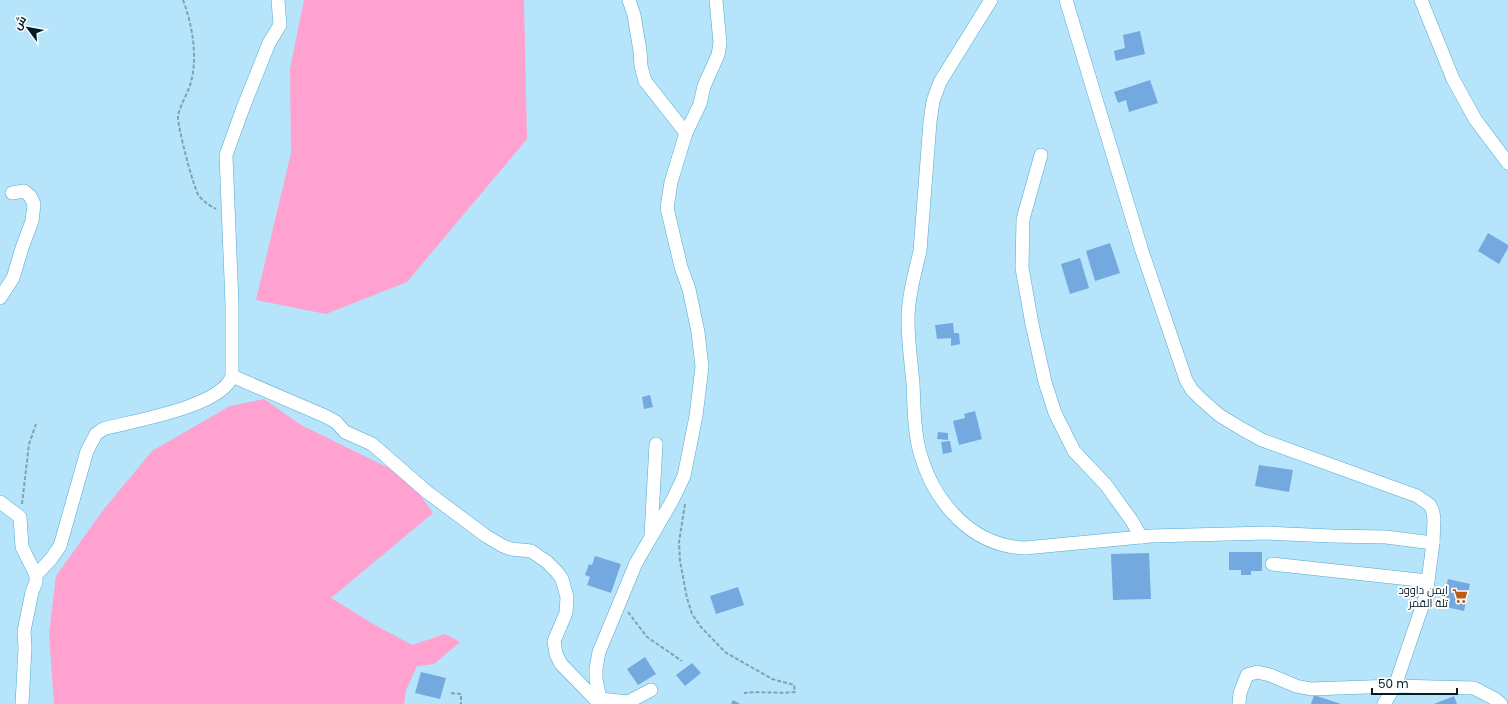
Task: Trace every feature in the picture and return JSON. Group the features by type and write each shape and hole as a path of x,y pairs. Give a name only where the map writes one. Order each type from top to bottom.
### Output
{"street":[{"path":"36,575 51,559 60,546 87,451 96,434 103,429 169,412 203,401 220,392 230,383 232,376 232,304 226,154 269,43 280,25 278,0"},
{"path":"629,0 634,15 641,66 645,81 686,133"},
{"path":"601,702 596,679 597,661 602,644 636,563 684,476 695,424 702,358 695,311 681,268 667,208 671,182 686,133 700,104 704,86 718,56 720,43 716,0"},
{"path":"991,0 940,82 936,91 932,111 920,251 908,319 915,427 920,453 931,481 938,495 945,504 970,529 998,545 1010,548 1025,548 1142,537 1267,533 1386,537 1433,543"},
{"path":"1066,0 1142,251 1181,368 1192,390 1219,415 1262,440 1424,500 1430,505 1434,520 1433,543 1425,598 1395,686 1384,704"},
{"path":"1421,0 1453,79 1475,119 1508,163"},
{"path":"1041,155 1023,219 1022,268 1032,324 1045,382 1055,413 1074,451 1106,485 1142,537"},
{"path":"0,298 13,278 32,221 34,204 30,196 24,190 12,193"},
{"path":"232,376 336,422 345,432 372,444 428,492 486,536 503,546 512,549 531,551 546,562 562,579 567,596 566,613 554,641 556,654 561,664 601,702 628,702 651,690"},
{"path":"651,537 656,444"},
{"path":"0,502 20,517 22,547 36,575 36,582 32,592 24,631 25,648 22,704"},
{"path":"1272,564 1428,581"},
{"path":"1239,704 1240,693 1247,675 1257,672 1296,686 1311,689 1395,686 1474,688 1496,699 1501,704"}],"path":[{"path":"183,0 189,16 194,55 191,81 178,117 182,144 198,195 207,204 229,217"},
{"path":"20,517 29,444 36,424"},
{"path":"686,498 679,542 680,561 687,598 692,614 701,627 725,652 772,679 794,685 795,692 744,692"},
{"path":"620,601 647,637 682,661"},
{"path":"451,693 461,694 461,704"}],"shaded area":[{"path":"304,0 524,0 527,139 407,282 326,314 256,300 291,153 290,69"},
{"path":"264,399 301,425 407,477 433,513 331,598 375,625 412,645 445,634 460,642 434,664 417,666 406,690 404,704 54,704 49,633 56,576 104,509 152,451 230,406"}],"building":[{"path":"1140,31 1145,54 1116,61 1114,51 1125,48 1123,35"},
{"path":"1150,80 1158,103 1129,112 1126,100 1118,103 1114,92"},
{"path":"1488,233 1508,245 1508,248 1499,264 1478,251"},
{"path":"1110,243 1120,273 1095,281 1086,251"},
{"path":"1080,258 1089,288 1070,294 1061,264"},
{"path":"953,323 954,333 959,333 960,344 951,346 951,338 937,339 935,325"},
{"path":"650,395 653,407 644,409 642,397"},
{"path":"975,411 982,439 959,445 953,421 965,418 964,414"},
{"path":"938,432 948,433 948,440 937,439"},
{"path":"950,441 952,452 943,454 941,442"},
{"path":"1259,465 1293,470 1289,492 1255,486"},
{"path":"1229,552 1262,552 1262,571 1251,571 1251,575 1241,575 1241,570 1229,570"},
{"path":"1149,553 1151,599 1113,600 1111,554"},
{"path":"595,556 621,564 611,593 587,585 590,577 585,575 589,564 592,565"},
{"path":"1448,579 1470,584 1464,611 1442,606"},
{"path":"738,587 744,605 716,614 710,596"},
{"path":"645,657 656,674 638,685 627,669"},
{"path":"692,663 701,673 685,686 676,675"},
{"path":"421,672 446,678 440,699 415,693"},
{"path":"1314,695 1341,704 1311,704"},
{"path":"1454,696 1457,704 1434,704"},
{"path":"733,700 740,704 731,704"}],"place":[{"name":"ايمن داوود تلة القمر","path":"1460,596"}]}
